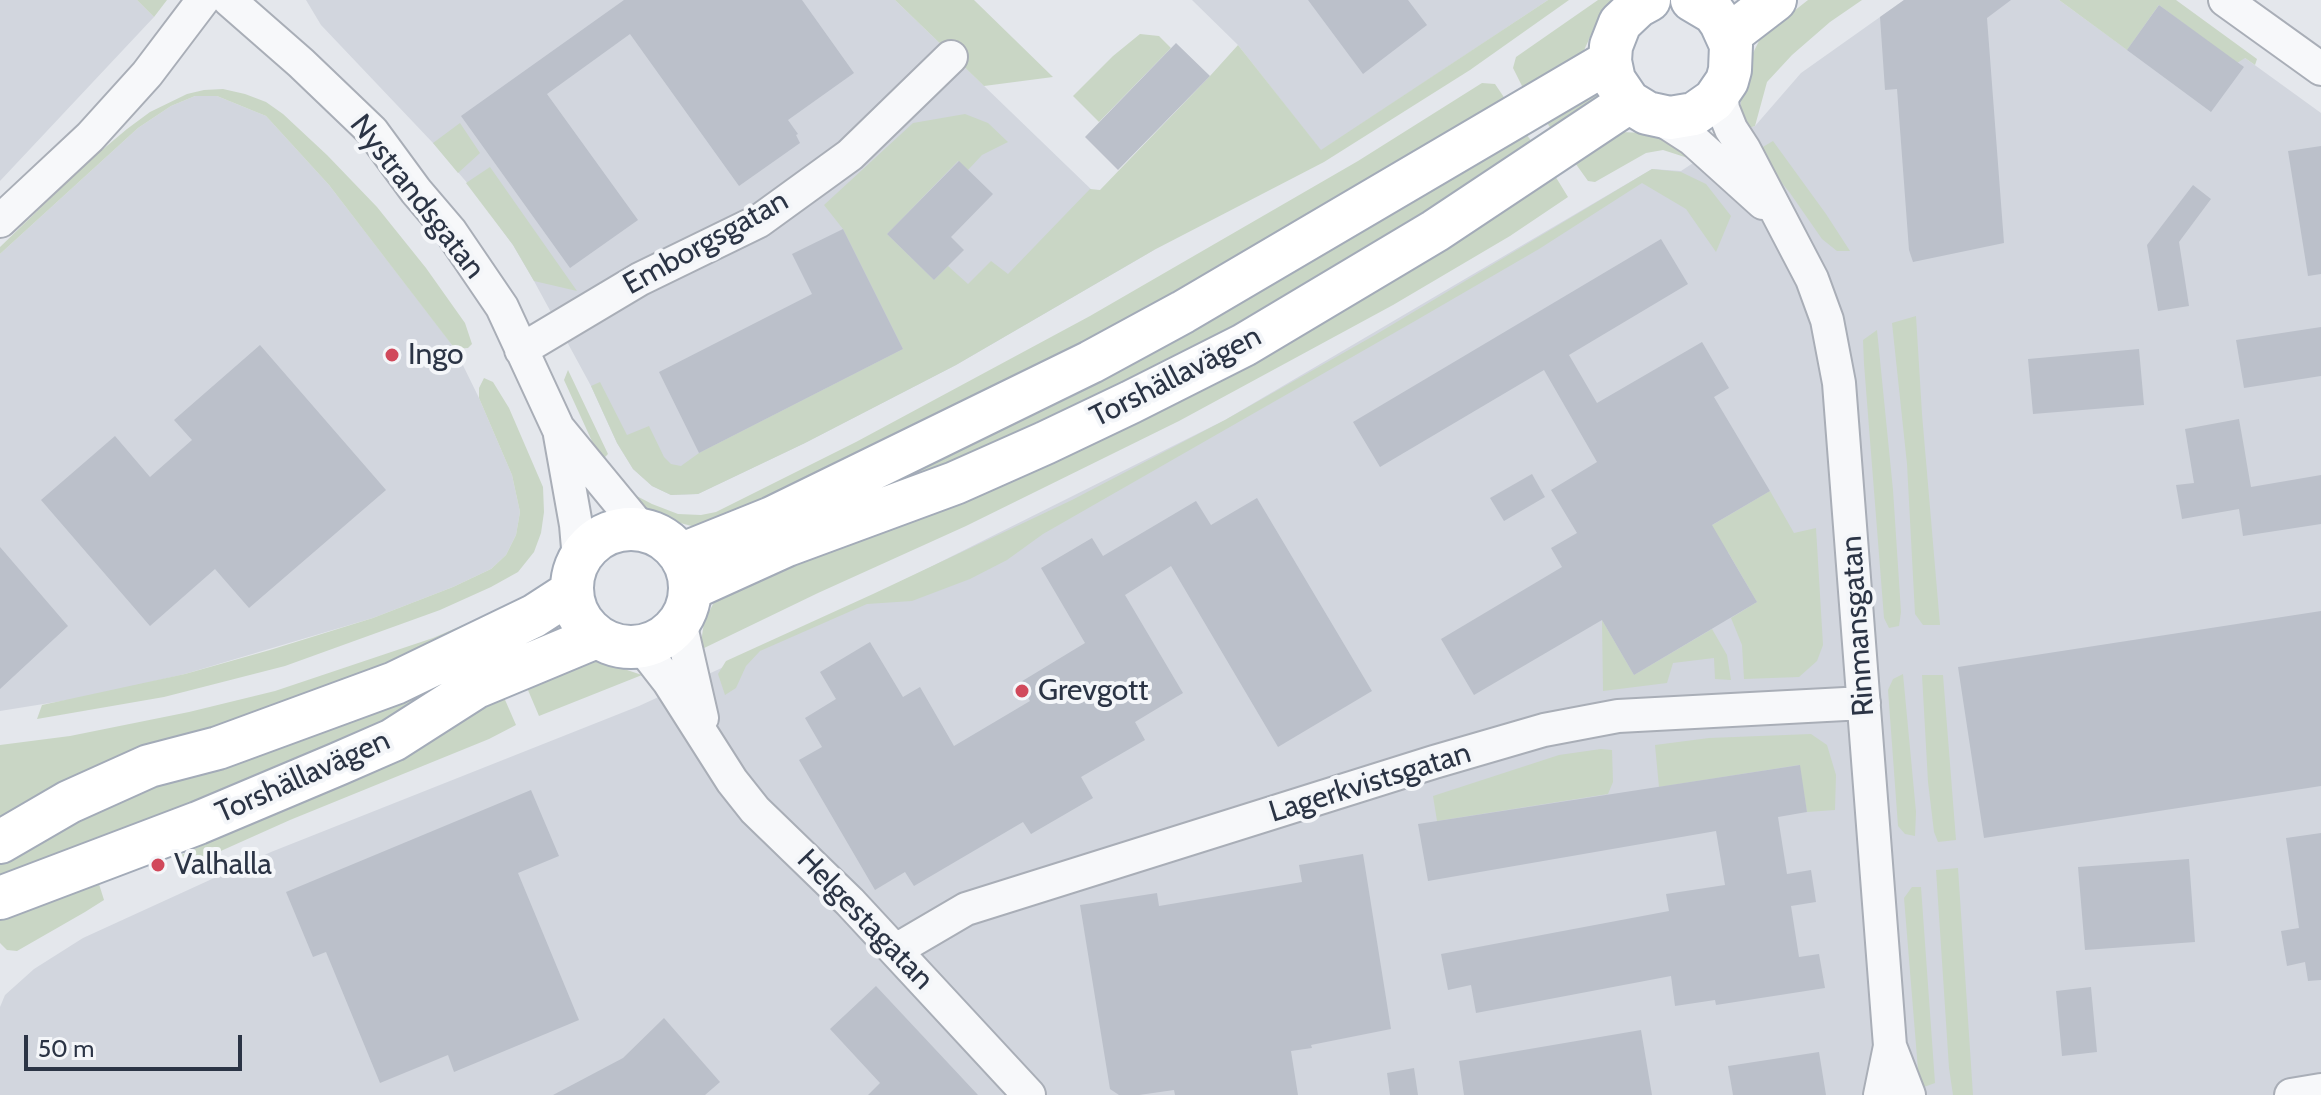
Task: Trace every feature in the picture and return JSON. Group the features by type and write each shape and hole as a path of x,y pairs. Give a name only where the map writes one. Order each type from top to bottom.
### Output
{"main road":[{"path":"1649,0 1620,23 1614,33 1610,61 1614,80 1643,109 1670,118 1694,114 1714,100 1730,70 1732,57 1728,36 1714,13 1692,0"},
{"path":"1728,36 1775,0"},
{"name":"Torshällavägen","path":"683,589 772,518 1091,362 1183,312 1610,61"},
{"name":"Torshällavägen","path":"683,589 787,545 955,483 1131,402 1244,345 1643,109"},
{"path":"619,530 642,530 662,537 683,589 672,631 659,640 641,646 619,646 596,637 577,615 575,576 586,549 604,535 619,530"},
{"name":"Torshällavägen","path":"0,842 69,802 149,766 218,748 395,683 534,616 575,576"},
{"name":"Torshällavägen","path":"0,898 198,823 393,740 476,687 596,637"}],"street":[{"path":"0,221 90,137 147,74 203,0"},
{"name":"Nystrandsgatan","path":"229,0 372,131 451,232 502,307 558,428 642,530"},
{"path":"2225,0 2321,69"},
{"name":"Emborgsgatan","path":"521,350 640,279 759,221 850,155 951,57"},
{"name":"Rinmansgatan","path":"1721,91 1726,119 1812,279 1827,320 1839,383 1890,1046 1880,1095"},
{"name":"Rinmansgatan","path":"1643,109 1700,146 1778,217"},
{"name":"Nystrandsgatan","path":"558,428 574,509 575,576"},
{"name":"Helgestagatan","path":"683,589 707,740"},
{"name":"Helgestagatan","path":"641,646 669,682 732,781 755,810 850,902 1029,1095"},
{"name":"Lagerkvistsgatan","path":"896,950 966,909 1544,730 1618,716 1864,703"},
{"name":"Rinmansgatan","path":"1890,1046 1909,1095"},
{"path":"2291,1095 2321,1090"}],"shaded area":[{"path":"0,0 137,0 154,17 0,181"},
{"path":"306,0 895,0 1154,250 956,365 805,443 698,494 671,495 652,486 633,469 534,281 513,245 469,185 321,25"},
{"path":"1192,0 1548,0 1321,151 1238,45"},
{"path":"1904,0 2059,0 2126,49 2159,5 2245,58 2321,113 2321,1095 0,1095 0,1007 5,995 34,969 83,938 271,852 639,706 804,630 1225,420 1652,169 1681,171 1743,130 1755,126 1801,73"},
{"path":"195,96 217,96 266,116 329,185 447,338 479,398 512,475 520,512 516,535 506,555 491,569 373,618 185,674 87,697 0,711 0,254 138,128 171,106"}],"green space":[{"path":"137,0 167,0 154,17"},
{"path":"895,0 974,0 1053,77 984,86"},
{"path":"1548,0 1569,0 1470,70 1324,162 1154,250 956,365 698,494 671,495 652,486 633,469 617,443 591,386 600,382 627,435 649,426 664,457 671,464 681,466 699,453 903,349 843,229 824,205 913,123 965,114 988,123 1008,142 982,155 968,170 958,161 887,234 934,280 948,266 968,284 991,261 1008,274 1090,189 1100,190 1238,45 1321,150"},
{"path":"1598,0 1614,0 1599,17 1581,57 1523,88 1513,68 1516,57"},
{"path":"1808,0 1862,0 1830,22 1767,82 1755,126 1743,130 1740,114 1743,73 1761,37"},
{"path":"2059,0 2176,0 2257,59 2255,65 2245,58 2237,63 2159,5 2127,50"},
{"path":"1140,34 1159,36 1171,48 1099,122 1073,96"},
{"path":"1482,83 1495,84 1514,112 1163,301 839,468 699,528 669,520 637,506 629,492 678,514 716,512 856,442 1090,316 1358,161"},
{"path":"1591,86 1604,106 1557,139 1543,116"},
{"path":"223,89 266,102 283,114 377,207 465,323 472,344 468,348 455,349 329,185 266,116 217,96 195,96 171,106 138,128 0,254 0,247 89,161 127,129 150,112 187,94"},
{"path":"460,123 480,153 458,173 433,143"},
{"path":"1523,130 1539,151 1173,362 993,452 772,528"},
{"path":"1621,132 1645,133 1675,142 1691,159 1663,150 1646,153 1595,182 1588,181 1568,153"},
{"path":"1773,141 1850,251 1837,251 1822,239 1756,151"},
{"path":"1549,166 1568,197 1510,236 1393,305 1179,421 966,526 700,650 704,622 716,598"},
{"path":"490,167 577,291 534,281 513,245 466,183"},
{"path":"1652,169 1681,172 1706,184 1731,216 1716,252 1686,209 1642,183 1539,249 1043,534 1007,560 970,579 912,601 867,604 760,651 746,666 736,688 725,695 718,674 726,661 1072,500 1225,420 1375,335"},
{"path":"1916,316 1940,625 1923,625 1915,614 1907,464 1892,323"},
{"path":"1877,330 1901,612 1899,626 1889,628 1884,618 1863,340"},
{"path":"568,370 608,454 601,461 564,380"},
{"path":"484,378 493,382 509,408 543,487 541,533 534,552 518,572 440,610 285,666 164,697 37,719 42,705 185,674 270,650 373,618 491,569 506,555 516,535 520,512 512,475 479,398 479,388"},
{"path":"1770,491 1794,533 1816,528 1823,645 1817,661 1799,677 1744,679 1742,645 1731,618 1757,602 1728,552 1695,571 1680,544"},
{"path":"1602,620 1634,675 1712,629 1727,655 1731,680 1715,679 1714,658 1673,663 1667,683 1603,691"},
{"path":"470,622 477,633 0,827 0,745 70,736 275,691 433,638"},
{"path":"594,659 642,675 539,716 522,676"},
{"path":"493,669 262,788 0,884 0,857 93,808 427,683"},
{"path":"1903,674 1916,812 1915,836 1905,834 1898,826 1888,690 1893,679"},
{"path":"1922,675 1943,675 1956,840 1938,842 1934,832"},
{"path":"499,686 516,725 185,867 181,855 257,821"},
{"path":"1811,734 1827,745 1836,775 1835,810 1807,812 1799,765 1659,787 1655,745 1709,738"},
{"path":"1612,750 1613,782 1608,794 1437,821 1433,796 1559,755"},
{"path":"1958,868 1973,1095 1953,1095 1949,1068 1936,870"},
{"path":"99,884 104,900 85,912 17,951 7,950 0,943 0,912 64,891"},
{"path":"1912,887 1921,887 1935,1083 1924,1087 1919,1082 1904,898"}],"building":[{"path":"624,0 802,0 854,73 788,120 800,143 739,186 630,34 547,94 638,220 570,268 461,116"},
{"path":"1308,0 1408,0 1427,25 1363,74"},
{"path":"1904,0 2011,0 1987,18 2004,243 1913,262 1909,250 1897,89 1885,90 1880,17"},
{"path":"2159,5 2244,67 2211,112 2127,50"},
{"path":"1176,43 1210,76 1118,170 1085,137"},
{"path":"2321,146 2321,274 2308,276 2288,151"},
{"path":"959,161 993,194 951,237 964,250 934,280 887,234"},
{"path":"2193,185 2211,199 2179,242 2189,306 2158,311 2147,245"},
{"path":"843,229 903,349 699,453 659,372 812,294 792,254"},
{"path":"1661,239 1688,284 1569,355 1597,403 1702,342 1729,388 1714,397 1770,491 1712,525 1757,602 1634,675 1602,620 1474,695 1441,639 1562,567 1551,548 1577,533 1551,490 1597,462 1544,370 1380,467 1353,422"},
{"path":"2321,327 2321,376 2244,388 2236,340"},
{"path":"260,345 386,490 249,608 215,569 150,626 41,500 115,436 150,477 192,440 174,420"},
{"path":"2139,349 2144,405 2033,414 2028,359"},
{"path":"2239,419 2251,487 2321,475 2321,524 2243,536 2239,509 2182,519 2176,485 2194,483 2185,429"},
{"path":"1532,474 1545,497 1504,521 1490,498"},
{"path":"1257,498 1372,691 1278,747 1171,566 1125,595 1183,693 1135,722 1145,740 1081,777 1093,798 1031,834 1023,822 914,886 905,872 875,890 799,760 822,747 805,718 836,699 820,672 870,642 903,697 920,687 954,746 1030,701 1019,683 1085,643 1041,568 1092,538 1103,556 1196,501 1211,525"},
{"path":"0,547 68,626 0,689"},
{"path":"2321,611 2321,786 1984,838 1958,667"},
{"path":"1800,765 1807,812 1778,817 1787,874 1811,870 1816,902 1791,906 1799,957 1819,954 1825,988 1716,1005 1715,1000 1675,1006 1671,976 1476,1013 1471,985 1448,990 1441,954 1669,911 1666,894 1725,885 1716,831 1428,881 1418,824"},
{"path":"531,790 559,856 518,873 579,1020 454,1072 448,1055 380,1083 326,952 313,957 286,892"},
{"path":"2321,833 2321,980 2308,981 2305,962 2287,966 2281,931 2299,928 2286,838"},
{"path":"1363,854 1391,1029 1291,1051 1298,1095 1175,1095 1174,1090 1119,1095 1110,1089 1080,905 1157,893 1159,906 1302,882 1299,865"},
{"path":"2189,859 2195,942 2085,950 2078,867"},
{"path":"876,986 978,1095 868,1095 880,1083 830,1029"},
{"path":"2091,987 2097,1052 2062,1056 2056,991"},
{"path":"664,1018 720,1082 705,1095 553,1095 623,1058"},
{"path":"1641,1030 1652,1095 1464,1095 1459,1061"},
{"path":"1819,1052 1826,1095 1733,1095 1728,1066"},
{"path":"1414,1068 1418,1095 1390,1095 1387,1073"}],"place":[{"name":"Ingo","path":"392,355"},
{"name":"Grevgott","path":"1022,691"},
{"name":"Valhalla","path":"158,865"}]}
